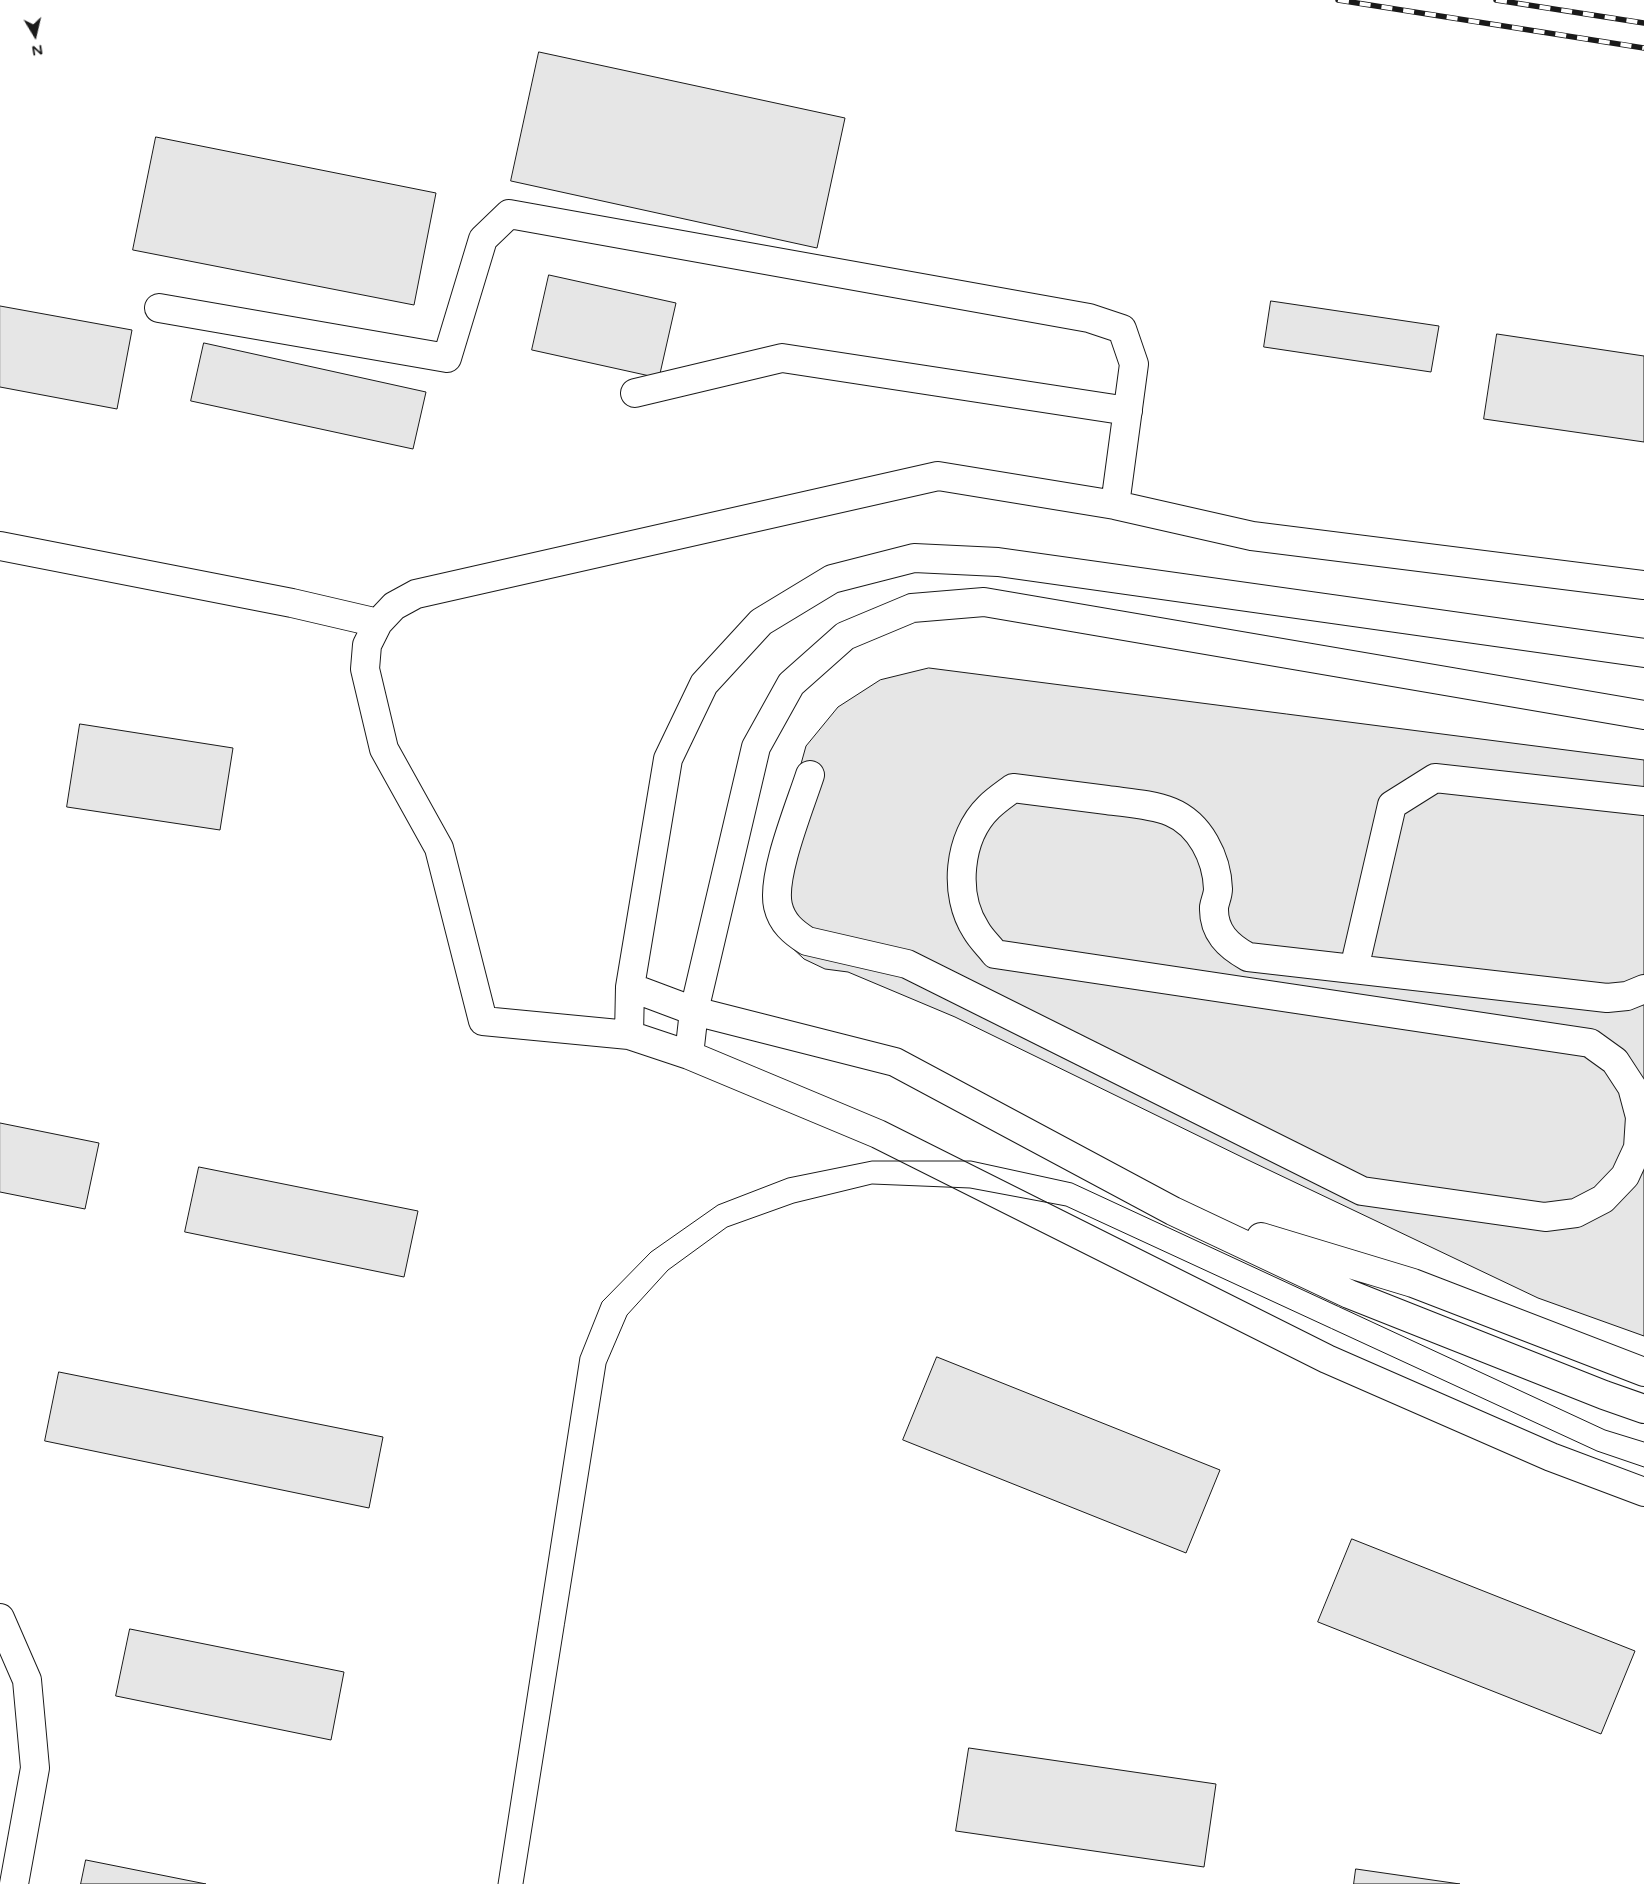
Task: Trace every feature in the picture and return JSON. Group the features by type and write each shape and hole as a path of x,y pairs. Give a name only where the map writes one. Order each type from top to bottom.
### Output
{"street":[{"path":"160,308 447,358 483,239 509,214 1089,318 1122,329 1134,364 1115,505"},
{"path":"635,393 782,358 1128,411"},
{"path":"1644,585 1252,536 1115,505 938,476 416,594 394,606 378,623 367,645 365,669 384,749 439,848 483,1021 629,1034 689,1055 878,1134 1327,1359 1551,1457 1644,1492"},
{"path":"0,546 283,601 378,623"},
{"path":"629,1034 630,987 668,760 704,684 761,622 832,578 914,558 998,562 1644,653"},
{"path":"689,1055 694,1011 756,747 791,684 845,636 912,608 984,602 1644,715"},
{"path":"810,775 783,860 778,889 778,905 783,920 794,933 807,941 907,964 1362,1191 1545,1217 1576,1213 1603,1199 1625,1176 1638,1148 1640,1117 1632,1087 1615,1061 1590,1043 995,954 975,929 963,899 961,867 970,836 988,808 1013,788 1149,806 1172,812 1191,826 1206,845 1216,867 1218,891 1214,906 1215,922 1222,938 1234,949 1248,957 1607,998 1627,996 1644,989"},
{"path":"1354,969 1392,806 1435,778 1644,801"},
{"path":"630,987 694,1011 895,1062 1173,1211 1349,1294 1644,1409"},
{"path":"1173,1211 1413,1283 1644,1372"},
{"path":"0,1618 27,1680 35,1768 14,1884"}],"building":[{"path":"539,52 845,118 817,248 511,181"},
{"path":"156,137 436,193 414,305 133,250"},
{"path":"549,275 676,303 659,378 532,350"},
{"path":"1271,301 1439,326 1431,372 1264,347"},
{"path":"0,306 132,330 117,409 0,387"},
{"path":"1497,334 1644,356 1644,442 1484,419"},
{"path":"204,343 426,392 413,449 191,401"},
{"path":"929,668 1644,760 1644,1336 1538,1298 1248,1160 955,1017 848,972 825,969 804,959 786,942 770,875 806,746 838,707 880,680"},
{"path":"80,724 233,748 220,830 67,807"},
{"path":"0,1123 99,1143 85,1209 0,1192"},
{"path":"199,1167 418,1211 404,1277 185,1232"},
{"path":"937,1357 1220,1470 1186,1553 903,1440"},
{"path":"59,1372 383,1437 369,1508 45,1441"},
{"path":"1352,1539 1635,1651 1601,1734 1318,1622"},
{"path":"130,1629 344,1672 331,1740 116,1696"},
{"path":"969,1748 1216,1784 1204,1867 956,1831"},
{"path":"86,1860 206,1884 81,1884"},
{"path":"1356,1869 1460,1884 1354,1884"}],"tram line":[{"path":"498,1884 580,1357 602,1302 651,1252 718,1205 788,1178 872,1161 971,1161 1072,1183 1605,1430 1644,1442"},
{"path":"523,1884 606,1364 627,1315 668,1270 727,1227 794,1203 872,1184 970,1188 1066,1206 1597,1451 1644,1467"}],"railway":[{"path":"1338,0 1644,48"},
{"path":"1496,0 1644,23"}]}
